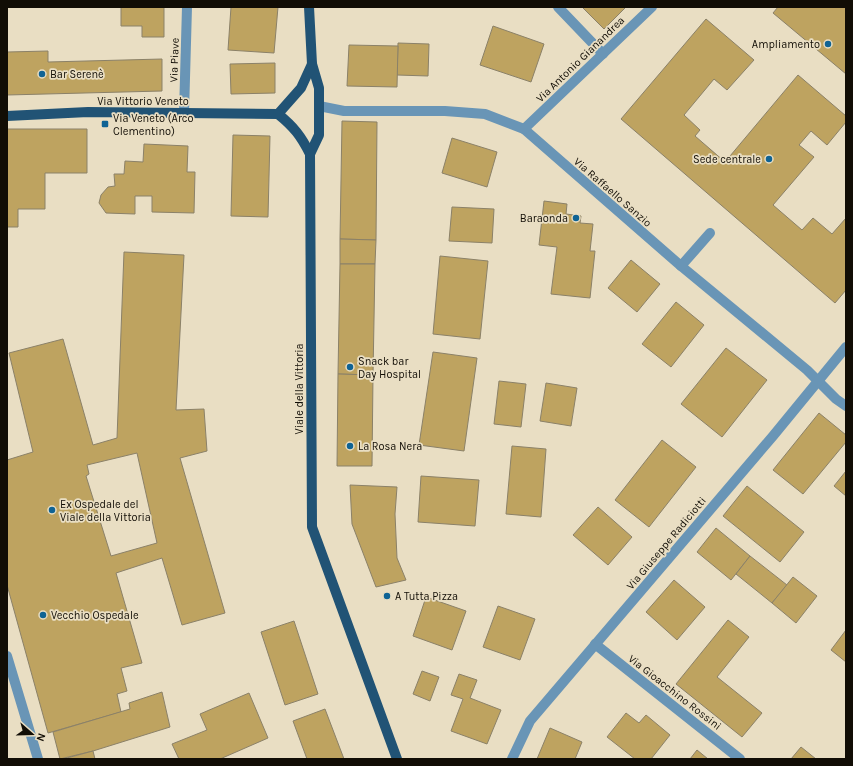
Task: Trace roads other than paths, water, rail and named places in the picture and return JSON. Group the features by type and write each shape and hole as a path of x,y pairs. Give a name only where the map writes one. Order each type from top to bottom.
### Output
{"main road":[{"name":"Viale della Vittoria","path":"308,7 312,64 319,88 319,135 310,154 312,527 397,759"},
{"path":"310,154 300,135 291,124 278,114 301,88 312,64"},
{"name":"Via Vittorio Veneto","path":"7,116 88,112 278,114"}],"street":[{"name":"Via Piave","path":"184,113 187,7"},
{"path":"558,7 603,54"},
{"name":"Via Antonio Gianandrea","path":"524,129 652,7"},
{"name":"Via Raffaello Sanzio","path":"319,106 344,111 445,111 485,114 524,129 680,266 806,370 836,399 846,406"},
{"path":"680,266 710,233"},
{"name":"Via Giuseppe Radiciotti","path":"512,759 530,721 846,347"},
{"name":"Via Gioacchino Rossini","path":"595,644 740,759"},
{"path":"7,656 38,759"}],"place":[{"name":"Ampliamento","path":"828,44"},
{"name":"Bar Serenè","path":"42,74"},
{"name":"Via Veneto (Arco Clementino)","path":"105,124"},
{"name":"Sede centrale","path":"769,159"},
{"name":"Baraonda","path":"576,218"},
{"name":"Snack bar Day Hospital","path":"350,367"},
{"name":"La Rosa Nera","path":"350,446"},
{"name":"Ex Ospedale del Viale della Vittoria","path":"52,510"},
{"name":"A Tutta Pizza","path":"387,596"},
{"name":"Vecchio Ospedale","path":"43,615"}]}
